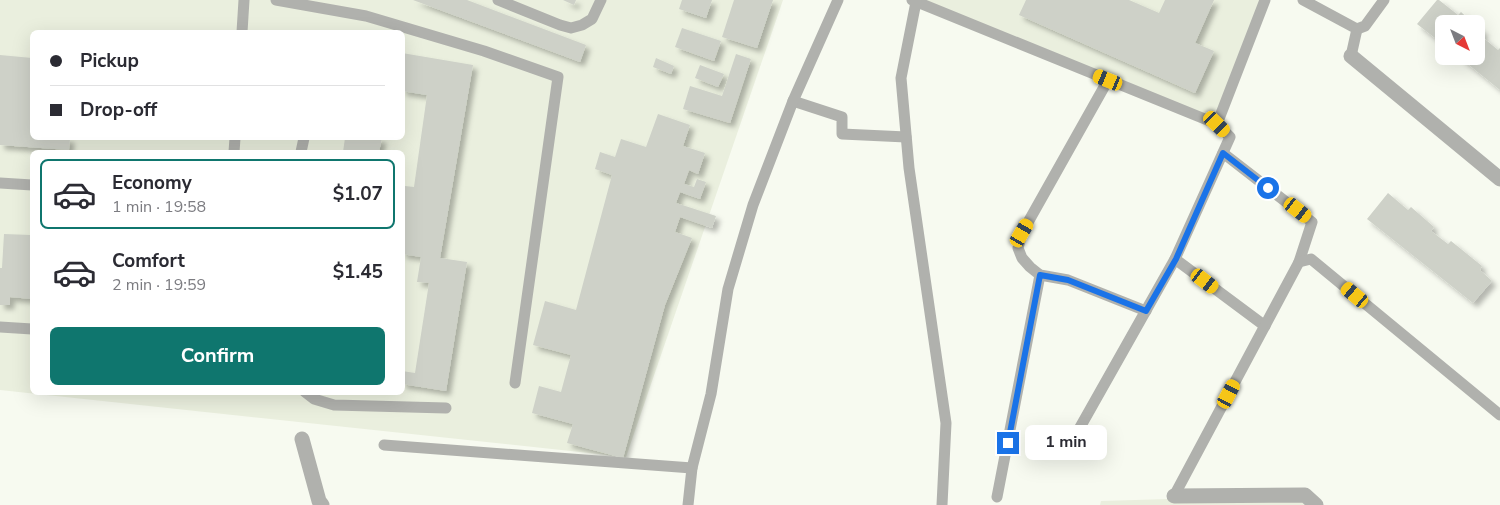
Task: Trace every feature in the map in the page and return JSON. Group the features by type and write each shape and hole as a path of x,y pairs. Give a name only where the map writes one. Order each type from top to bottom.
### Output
{"street":[{"path":"1351,56 1500,179"},
{"path":"302,439 319,501 322,505"},
{"path":"1174,496 1305,495 1316,505"}],"lane":[{"path":"242,30 244,0"},
{"path":"276,0 366,16 484,51 558,78 515,383"},
{"path":"498,0 572,28 582,26 592,19 601,0"},
{"path":"688,505 692,468 711,394 728,289 753,205 793,101 838,0"},
{"path":"1217,124 1266,0"},
{"path":"1303,0 1357,29 1365,26 1384,0"},
{"path":"942,505 946,423 910,177 901,78 914,1 1217,124 1230,137 1176,259 1074,438"},
{"path":"1351,56 1357,29"},
{"path":"1108,80 1022,233 1018,248 1022,258 1040,275 1068,280 1146,311"},
{"path":"793,101 842,117 842,134 906,137"},
{"path":"1174,496 1299,262 1312,222 1223,153"},
{"path":"0,183 30,185"},
{"path":"1176,259 1265,326"},
{"path":"1299,262 1311,259 1500,415"},
{"path":"997,496 1040,275"},
{"path":"0,328 30,330"},
{"path":"309,395 314,400 334,405 446,408"},
{"path":"384,445 692,468"}],"shaded area":[{"path":"0,0 783,0 626,457 47,395 405,395 405,150 30,150 30,393 0,390"},
{"path":"912,0 1268,0 1217,124"},
{"path":"1305,495 1316,505 1100,505 1101,501"}],"building":[{"path":"413,0 467,0 586,45 580,62"},
{"path":"563,0 576,0 574,5"},
{"path":"682,0 712,0 706,18 679,9"},
{"path":"734,0 773,0 757,48 722,37"},
{"path":"1026,0 1129,0 1159,13 1165,0 1214,0 1195,43 1214,51 1195,93 1019,15"},
{"path":"1437,0 1458,15 1435,15 1435,38 1417,24"},
{"path":"682,28 721,41 714,61 675,47"},
{"path":"1485,39 1498,50 1500,48 1500,90 1469,65 1485,65"},
{"path":"405,54 473,65 440,258 467,262 446,391 405,384 405,371 415,373 429,283 417,282 421,257 405,254 405,186 414,187 427,95 405,91"},
{"path":"736,54 751,59 730,123 683,109 690,86 722,96"},
{"path":"0,55 30,58 30,140 70,140 69,150 0,145"},
{"path":"656,58 674,66 671,74 653,67"},
{"path":"700,65 724,74 718,87 695,78"},
{"path":"658,114 690,125 683,146 705,153 698,174 689,170 684,184 694,187 697,179 706,182 700,199 680,192 676,203 716,216 712,228 680,217 675,232 692,238 665,305 623,458 567,443 573,424 532,413 539,386 561,392 571,355 533,345 545,301 576,310 612,175 595,169 600,152 615,157 621,139 646,147"},
{"path":"345,140 382,140 379,150 343,150"},
{"path":"1388,193 1408,210 1411,207 1434,227 1431,231 1448,244 1451,241 1482,266 1480,270 1492,281 1473,303 1367,219"},
{"path":"4,234 30,235 30,299 10,297 10,305 0,305 0,268 2,268"}],"route":[{"path":"1008,443 1040,275 1068,280 1146,311 1176,259 1223,153 1268,188"}]}
